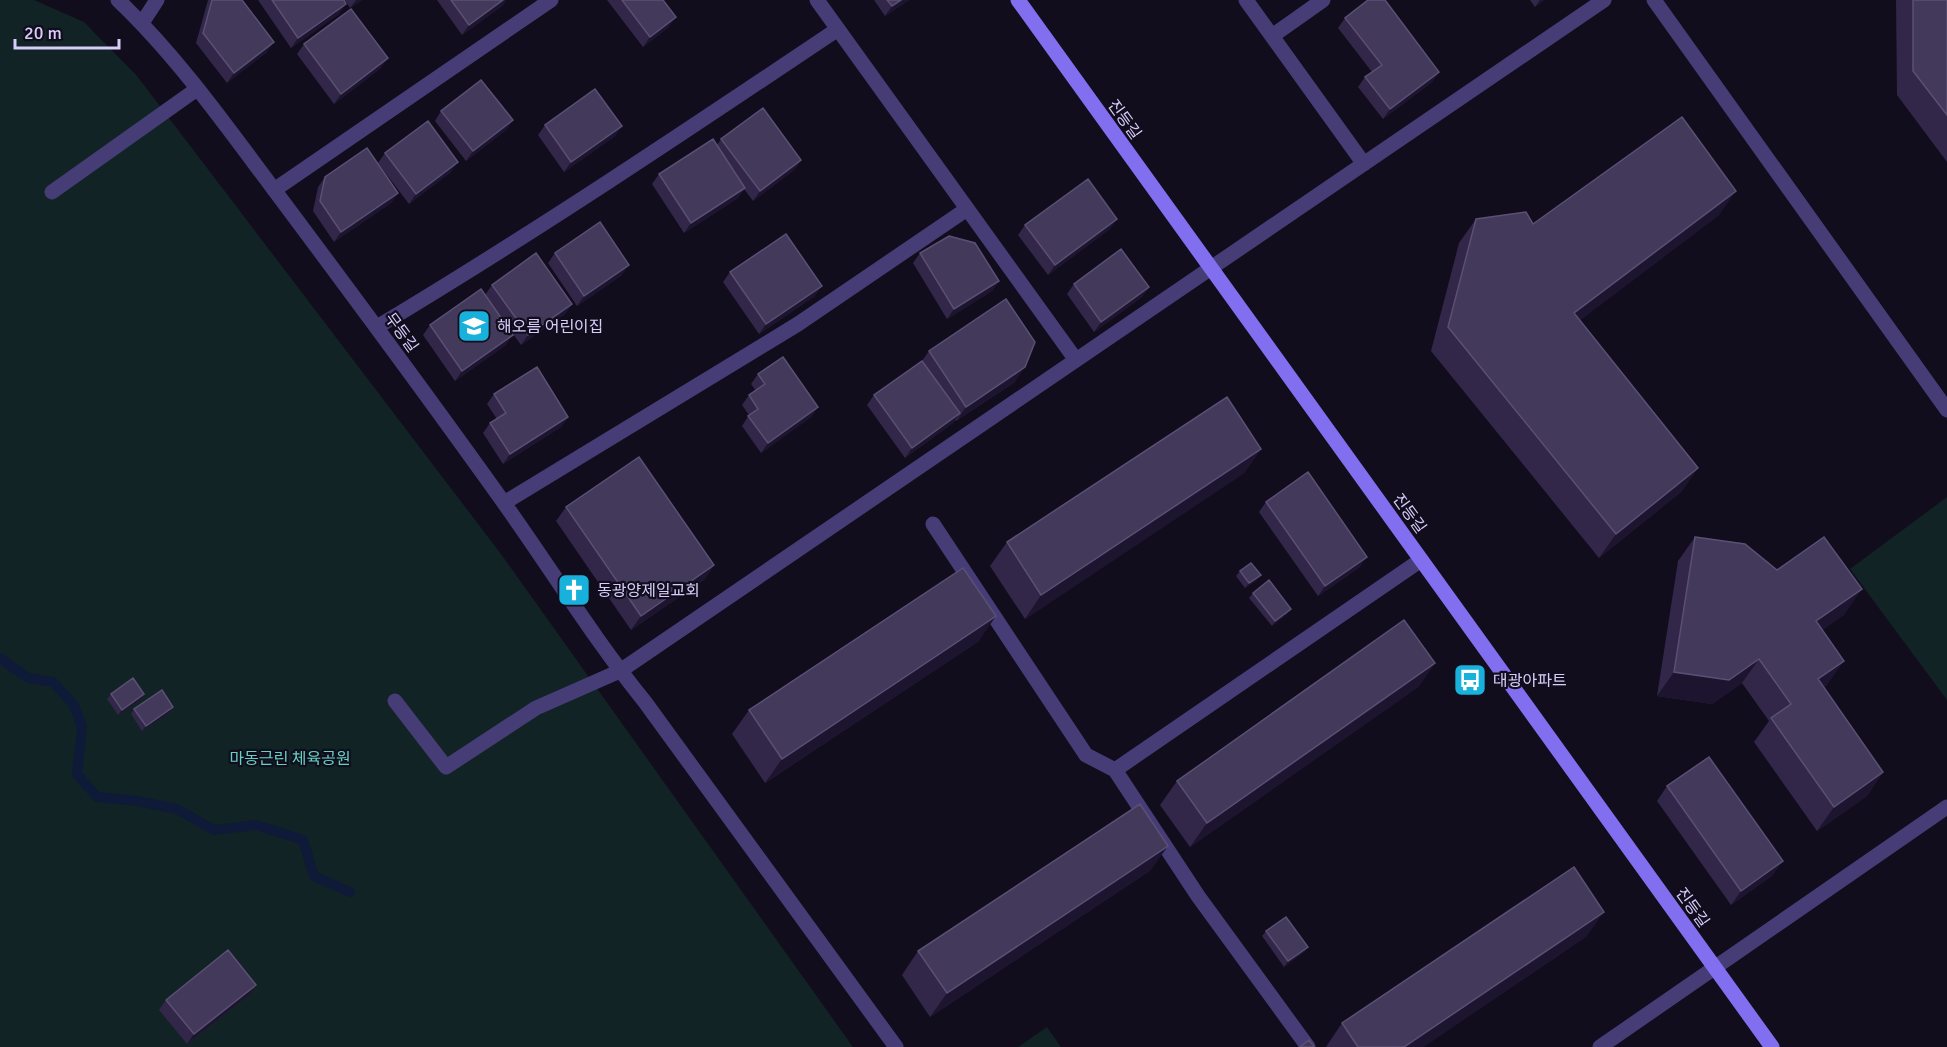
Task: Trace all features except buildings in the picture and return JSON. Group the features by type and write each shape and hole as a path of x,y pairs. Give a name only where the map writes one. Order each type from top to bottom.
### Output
{"street":[{"name":"무등길","path":"118,0 142,23 197,89 377,327 504,503 620,671 645,702 896,1047"},
{"path":"142,23 157,0"},
{"path":"274,190 551,0"},
{"path":"817,0 1076,360"},
{"name":"진등길","path":"1018,0 1772,1047"},
{"path":"1246,0 1364,164"},
{"path":"1272,36 1323,0"},
{"path":"395,701 446,767 536,708 620,671 1604,0"},
{"path":"1654,0 1947,410"},
{"path":"377,327 467,273 663,147 838,29"},
{"path":"52,192 197,89"},
{"path":"504,503 798,324 967,209"},
{"path":"933,524 1086,755 1115,770 1198,896 1308,1047"},
{"path":"1115,770 1421,560"},
{"path":"1600,1047 1716,969 1947,807"}],"green space":[{"name":"마동근린 체육공원","path":"0,0 34,0 84,22 137,76 501,554 853,1047 0,1047"},
{"path":"1947,497 1947,700 1850,569"},
{"path":"1047,1027 1061,1047 1018,1047"}],"waterway":[{"path":"0,658 28,678 53,682 74,705 82,728 77,774 97,797 137,801 177,809 214,830 256,825 303,840 314,876 350,892"}],"place":[{"name":"해오름 어린이집","path":"474,326"},
{"name":"동광양제일교회","path":"574,590"},
{"name":"대광아파트","path":"1470,680"}]}
